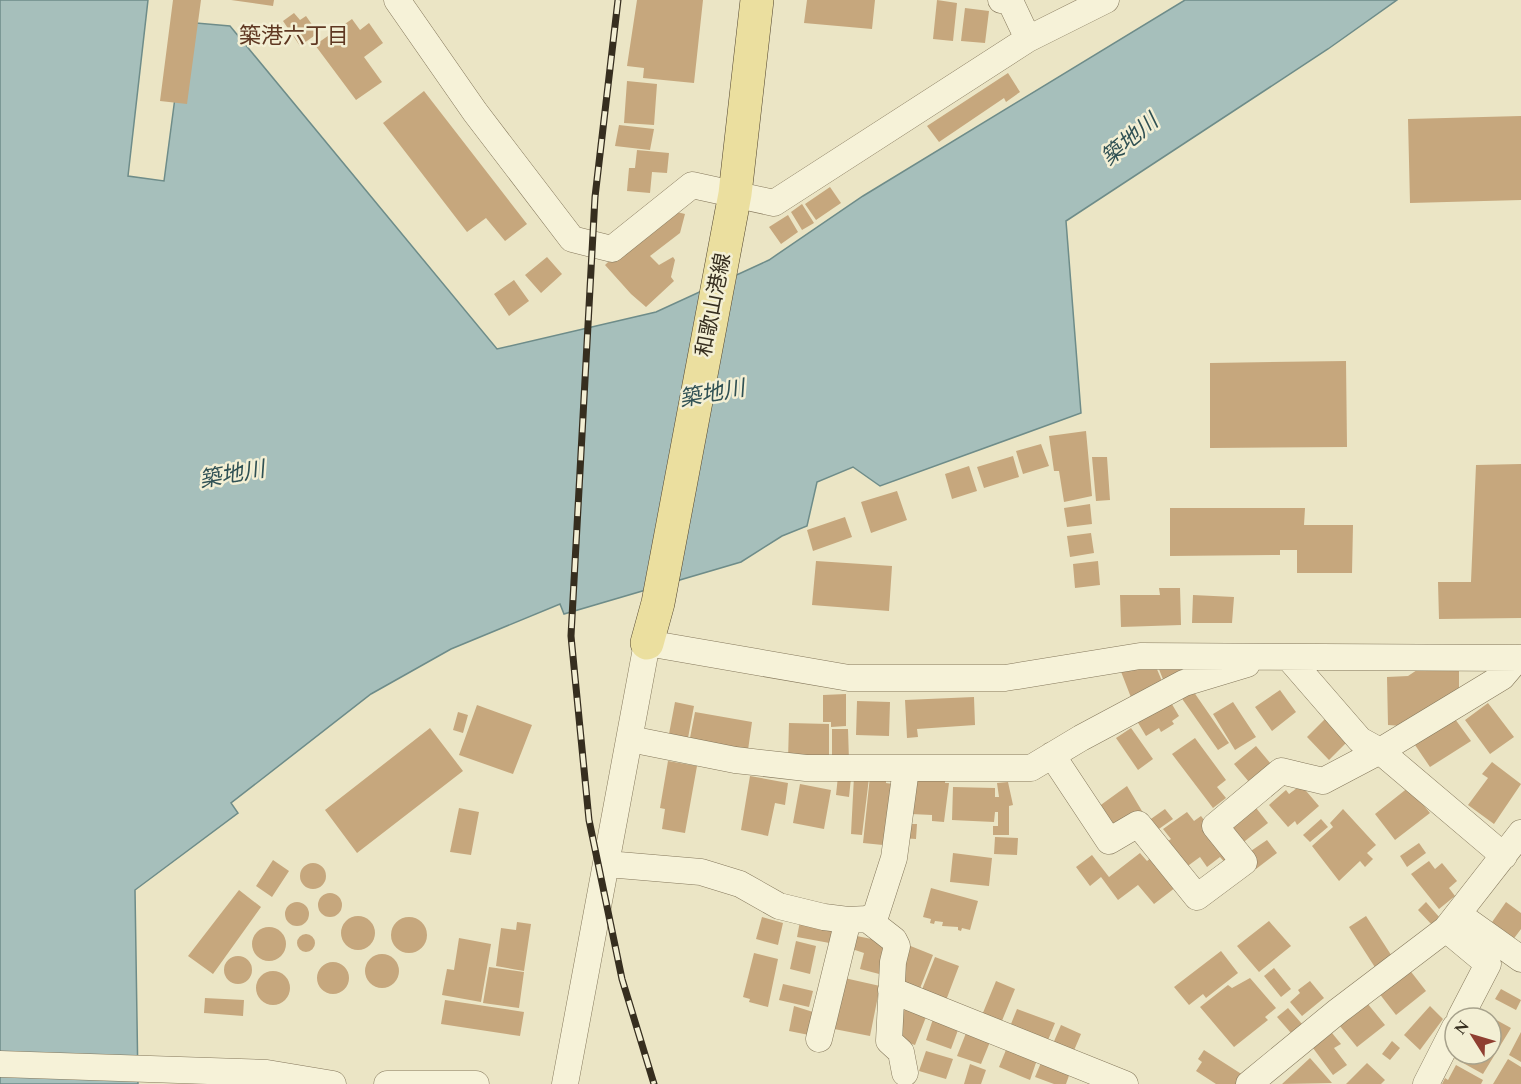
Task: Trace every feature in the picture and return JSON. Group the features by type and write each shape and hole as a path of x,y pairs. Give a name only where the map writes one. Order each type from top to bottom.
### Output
{"main road":[{"name":"和歌山港線","path":"647,643 658,603 735,194 757,0"}],"street":[{"path":"397,0 475,112 572,239 612,249 692,185 774,203 1028,39 1106,0"},
{"path":"1007,0 1028,39"},
{"path":"565,1084 647,643 849,678 1005,678 1140,656 1519,658"},
{"path":"1249,1084 1452,922 1514,849 1380,751 1360,740 1280,657"},
{"path":"630,740 735,760 806,768 1031,768 1184,683 1280,657"},
{"path":"1052,755 1109,841 1138,824 1197,897 1244,862 1215,826 1219,820 1281,771 1323,781 1380,751 1502,677 1519,658"},
{"path":"858,920 876,914 894,858 906,769"},
{"path":"607,864 701,872 740,884 779,906 858,920 894,940 897,946 891,990 889,1041 901,1052 905,1073"},
{"path":"819,1039 858,920"},
{"path":"1452,922 1521,959"},
{"path":"1452,922 1488,964 1466,1006"},
{"path":"891,990 1125,1084"},
{"path":"1426,1084 1443,1051"},
{"path":"0,1064 267,1073 333,1084"},
{"path":"387,1084 476,1084"}],"water":[{"name":"築地川","path":"0,0 148,0 128,176 164,181 185,22 230,26 497,349 656,312 769,260 863,196 1185,0 1397,0 1328,49 1066,221 1081,413 880,486 853,467 817,482 807,526 782,536 741,562 564,614 560,604 451,649 371,694 231,803 238,813 135,890 138,1084 0,1084"}],"building":[{"path":"173,0 201,0 187,104 160,101"},
{"path":"231,0 274,0 273,6"},
{"path":"637,0 703,0 694,83 643,78 644,68 627,66"},
{"path":"807,0 875,0 872,29 804,23"},
{"path":"937,0 957,3 953,41 933,39"},
{"path":"965,8 989,11 985,43 961,41"},
{"path":"294,13 300,20 306,16 318,33 300,46 283,21"},
{"path":"352,19 360,30 369,23 383,43 364,57 382,82 356,100 315,45"},
{"path":"1008,73 1020,92 1006,102 1004,98 939,142 927,126"},
{"path":"627,81 657,84 654,125 624,123"},
{"path":"424,91 527,224 505,241 486,218 467,232 383,123"},
{"path":"1521,116 1521,200 1410,203 1408,119"},
{"path":"619,125 654,129 650,150 615,146"},
{"path":"637,150 669,153 667,173 652,172 650,193 627,191 629,168 635,168"},
{"path":"830,187 841,203 816,220 805,204"},
{"path":"802,204 814,223 802,230 791,212"},
{"path":"677,212 685,214 680,233 650,256 659,265 673,257 675,260 671,277 674,281 646,307 605,265 633,238"},
{"path":"788,215 798,232 781,244 769,227"},
{"path":"547,257 562,274 541,293 525,275"},
{"path":"514,280 529,301 509,316 494,294"},
{"path":"1346,361 1347,447 1210,448 1210,363"},
{"path":"1086,431 1092,496 1064,502 1059,471 1054,471 1049,436"},
{"path":"1041,444 1049,466 1023,474 1016,451"},
{"path":"1013,456 1019,477 984,488 977,467"},
{"path":"1092,457 1107,457 1110,500 1096,501"},
{"path":"1521,464 1521,618 1439,619 1438,582 1471,582 1476,465"},
{"path":"969,466 977,491 952,499 945,474"},
{"path":"897,491 907,520 871,533 861,502"},
{"path":"1090,504 1092,524 1067,527 1064,508"},
{"path":"1170,508 1305,508 1304,525 1353,525 1352,573 1297,573 1297,550 1280,550 1280,555 1170,556"},
{"path":"845,517 852,537 813,551 807,530"},
{"path":"1091,533 1094,553 1070,557 1067,536"},
{"path":"816,561 892,566 889,611 812,605"},
{"path":"1098,561 1100,585 1075,588 1073,564"},
{"path":"1159,588 1180,588 1181,625 1121,627 1120,595 1160,595"},
{"path":"1193,595 1234,597 1232,623 1192,623"},
{"path":"1183,660 1185,674 1164,682 1157,664"},
{"path":"1156,667 1162,681 1132,700 1120,669"},
{"path":"1417,670 1459,671 1459,688 1402,726 1388,725 1387,677 1408,676"},
{"path":"1189,685 1229,743 1218,750 1178,693"},
{"path":"1280,690 1296,712 1272,731 1255,707"},
{"path":"846,694 846,726 831,727 831,722 823,722 823,695"},
{"path":"1167,696 1179,716 1172,721 1174,724 1161,732 1159,728 1146,736 1134,716"},
{"path":"974,697 975,725 917,729 918,737 907,738 905,700"},
{"path":"857,701 890,702 889,736 856,735"},
{"path":"675,702 694,706 688,738 669,734"},
{"path":"1233,702 1256,737 1235,750 1213,714"},
{"path":"1488,703 1514,737 1490,754 1465,720"},
{"path":"477,705 532,725 513,774 459,755"},
{"path":"458,712 468,715 463,733 453,730"},
{"path":"695,712 752,722 748,750 690,738"},
{"path":"1327,717 1349,740 1329,760 1307,737"},
{"path":"1455,719 1471,741 1430,767 1415,745"},
{"path":"789,723 829,724 829,760 788,760"},
{"path":"430,728 463,771 357,853 325,810"},
{"path":"1131,728 1153,759 1138,770 1116,738"},
{"path":"832,729 848,729 849,761 832,761"},
{"path":"1195,738 1226,780 1217,787 1226,798 1213,808 1172,754"},
{"path":"1256,746 1276,770 1254,788 1234,764"},
{"path":"668,761 697,766 685,833 662,829 665,809 660,808"},
{"path":"1492,762 1521,784 1494,824 1468,805 1488,778 1482,774"},
{"path":"946,773 945,783 949,783 944,822 932,821 932,815 911,814 910,824 917,824 916,839 901,838 917,777"},
{"path":"750,776 788,783 785,805 775,803 768,836 741,830"},
{"path":"838,776 851,778 849,797 836,795"},
{"path":"854,776 869,778 862,835 851,834"},
{"path":"870,776 886,778 886,783 900,785 893,846 863,843"},
{"path":"1008,782 1013,805 1009,806 1009,835 993,835 993,826 998,826 998,812 995,812 994,822 952,820 953,787 995,788 995,797 999,797 997,783"},
{"path":"800,784 831,790 824,829 793,823"},
{"path":"1301,785 1319,806 1297,825 1295,821 1288,827 1269,805 1286,790 1289,794"},
{"path":"1127,786 1142,811 1114,831 1098,807"},
{"path":"1409,787 1430,813 1395,840 1375,814"},
{"path":"1253,804 1268,823 1236,848 1221,828"},
{"path":"459,808 479,812 471,855 450,852"},
{"path":"1165,809 1173,819 1156,831 1148,821"},
{"path":"1343,809 1376,845 1367,853 1373,859 1365,867 1360,861 1339,881 1312,846 1333,827 1330,823"},
{"path":"1187,812 1194,821 1201,816 1236,861 1229,867 1220,857 1207,867 1200,857 1185,868 1165,843 1171,839 1163,829"},
{"path":"1321,819 1328,827 1310,842 1303,835"},
{"path":"995,837 1018,838 1017,855 994,854"},
{"path":"1267,840 1277,853 1256,869 1245,855"},
{"path":"1419,843 1426,853 1407,867 1400,856"},
{"path":"953,853 992,858 989,886 950,882"},
{"path":"1140,853 1147,861 1157,853 1180,884 1154,904 1138,885 1118,900 1101,877 1090,886 1076,867 1092,855 1109,877"},
{"path":"273,860 289,871 272,897 256,886"},
{"path":"1429,861 1435,869 1442,863 1457,881 1449,888 1455,896 1439,909 1411,874"},
{"path":"313,863 322,867 326,876 322,885 313,889 304,885 300,876 304,867"},
{"path":"931,888 978,901 970,930 962,928 961,931 958,927 942,926 943,922 930,923 931,919 923,917"},
{"path":"239,890 261,907 213,974 188,956"},
{"path":"330,893 338,897 342,905 338,913 330,917 322,913 318,905 322,897"},
{"path":"297,902 305,906 309,914 305,922 297,926 289,922 285,914 289,906"},
{"path":"1426,902 1440,918 1432,925 1418,910"},
{"path":"1506,902 1521,913 1521,929 1512,941 1490,925"},
{"path":"358,916 370,921 375,933 370,945 358,950 346,945 341,933 346,921"},
{"path":"801,916 839,924 835,944 797,937"},
{"path":"1366,916 1395,961 1378,972 1349,927"},
{"path":"409,917 421,923 427,935 421,947 409,953 397,947 391,935 397,923"},
{"path":"762,917 783,923 778,945 756,939"},
{"path":"1269,921 1291,946 1259,972 1237,946"},
{"path":"517,922 531,924 524,971 496,966 501,928 516,930"},
{"path":"269,927 281,932 286,944 281,956 269,961 257,956 252,944 257,932"},
{"path":"306,934 312,937 315,943 312,949 306,952 300,949 297,943 300,937"},
{"path":"852,935 886,942 883,975 860,969 864,953 849,948"},
{"path":"459,938 491,944 481,1002 442,995 447,969 454,970"},
{"path":"796,941 816,946 810,974 790,969"},
{"path":"908,945 933,955 919,991 894,981"},
{"path":"1221,951 1238,973 1206,998 1203,994 1189,1005 1174,987"},
{"path":"754,953 778,959 768,1007 749,1002 750,999 743,997"},
{"path":"382,954 394,959 399,971 394,983 382,988 370,983 365,971 370,959"},
{"path":"238,956 248,960 252,970 248,980 238,984 228,980 224,970 228,960"},
{"path":"935,957 959,966 945,1003 919,997"},
{"path":"333,962 344,967 349,978 344,989 333,994 322,989 317,978 322,967"},
{"path":"1405,964 1426,991 1396,1015 1375,988"},
{"path":"489,967 524,972 519,1008 483,1003"},
{"path":"1274,968 1291,989 1281,997 1264,976"},
{"path":"273,971 285,976 290,988 285,1000 273,1005 261,1000 256,988 261,976"},
{"path":"840,977 880,986 870,1036 829,1028"},
{"path":"1250,978 1276,1008 1265,1017 1268,1020 1234,1047 1200,1007 1228,985 1232,988"},
{"path":"996,981 1015,989 999,1028 980,1020"},
{"path":"1310,981 1324,998 1302,1016 1290,1002 1300,993 1298,990"},
{"path":"783,984 813,991 809,1007 779,1000"},
{"path":"1501,989 1521,1000 1516,1010 1495,999"},
{"path":"205,998 244,1000 243,1016 204,1013"},
{"path":"1363,998 1385,1025 1357,1047 1335,1020"},
{"path":"445,1000 524,1012 520,1036 441,1024"},
{"path":"907,1003 928,1012 915,1045 894,1038"},
{"path":"794,1006 813,1012 809,1035 789,1031"},
{"path":"1430,1006 1443,1019 1420,1050 1404,1035"},
{"path":"1288,1008 1302,1024 1291,1033 1277,1017"},
{"path":"1017,1009 1055,1023 1046,1045 1009,1029"},
{"path":"935,1013 961,1022 951,1049 926,1040"},
{"path":"1503,1024 1511,1028 1503,1041"},
{"path":"1061,1025 1081,1034 1072,1055 1052,1046"},
{"path":"968,1028 992,1037 981,1064 957,1056"},
{"path":"1521,1032 1521,1062 1509,1055"},
{"path":"1332,1033 1341,1044 1334,1048 1347,1065 1333,1075 1313,1048"},
{"path":"1392,1041 1400,1048 1390,1060 1382,1054"},
{"path":"1008,1045 1038,1057 1030,1080 999,1067"},
{"path":"1204,1050 1243,1075 1237,1084 1216,1084 1196,1071 1202,1062 1198,1059"},
{"path":"926,1051 953,1059 946,1079 919,1071"},
{"path":"1043,1058 1071,1070 1066,1084 1054,1084 1035,1077"},
{"path":"1310,1058 1332,1083 1282,1084"},
{"path":"1508,1059 1521,1067 1521,1084 1493,1084"},
{"path":"1367,1063 1385,1080 1381,1084 1346,1084"},
{"path":"970,1064 986,1070 981,1084 964,1084"},
{"path":"1455,1066 1458,1066 1483,1080 1481,1084 1442,1084 1445,1078 1448,1080"},
{"path":"1468,1066 1488,1066 1483,1074"}],"railway":[{"path":"618,0 595,197 571,636 589,820 622,979 654,1084"}],"district":[{"name":"築港六丁目","path":"294,36"}]}
